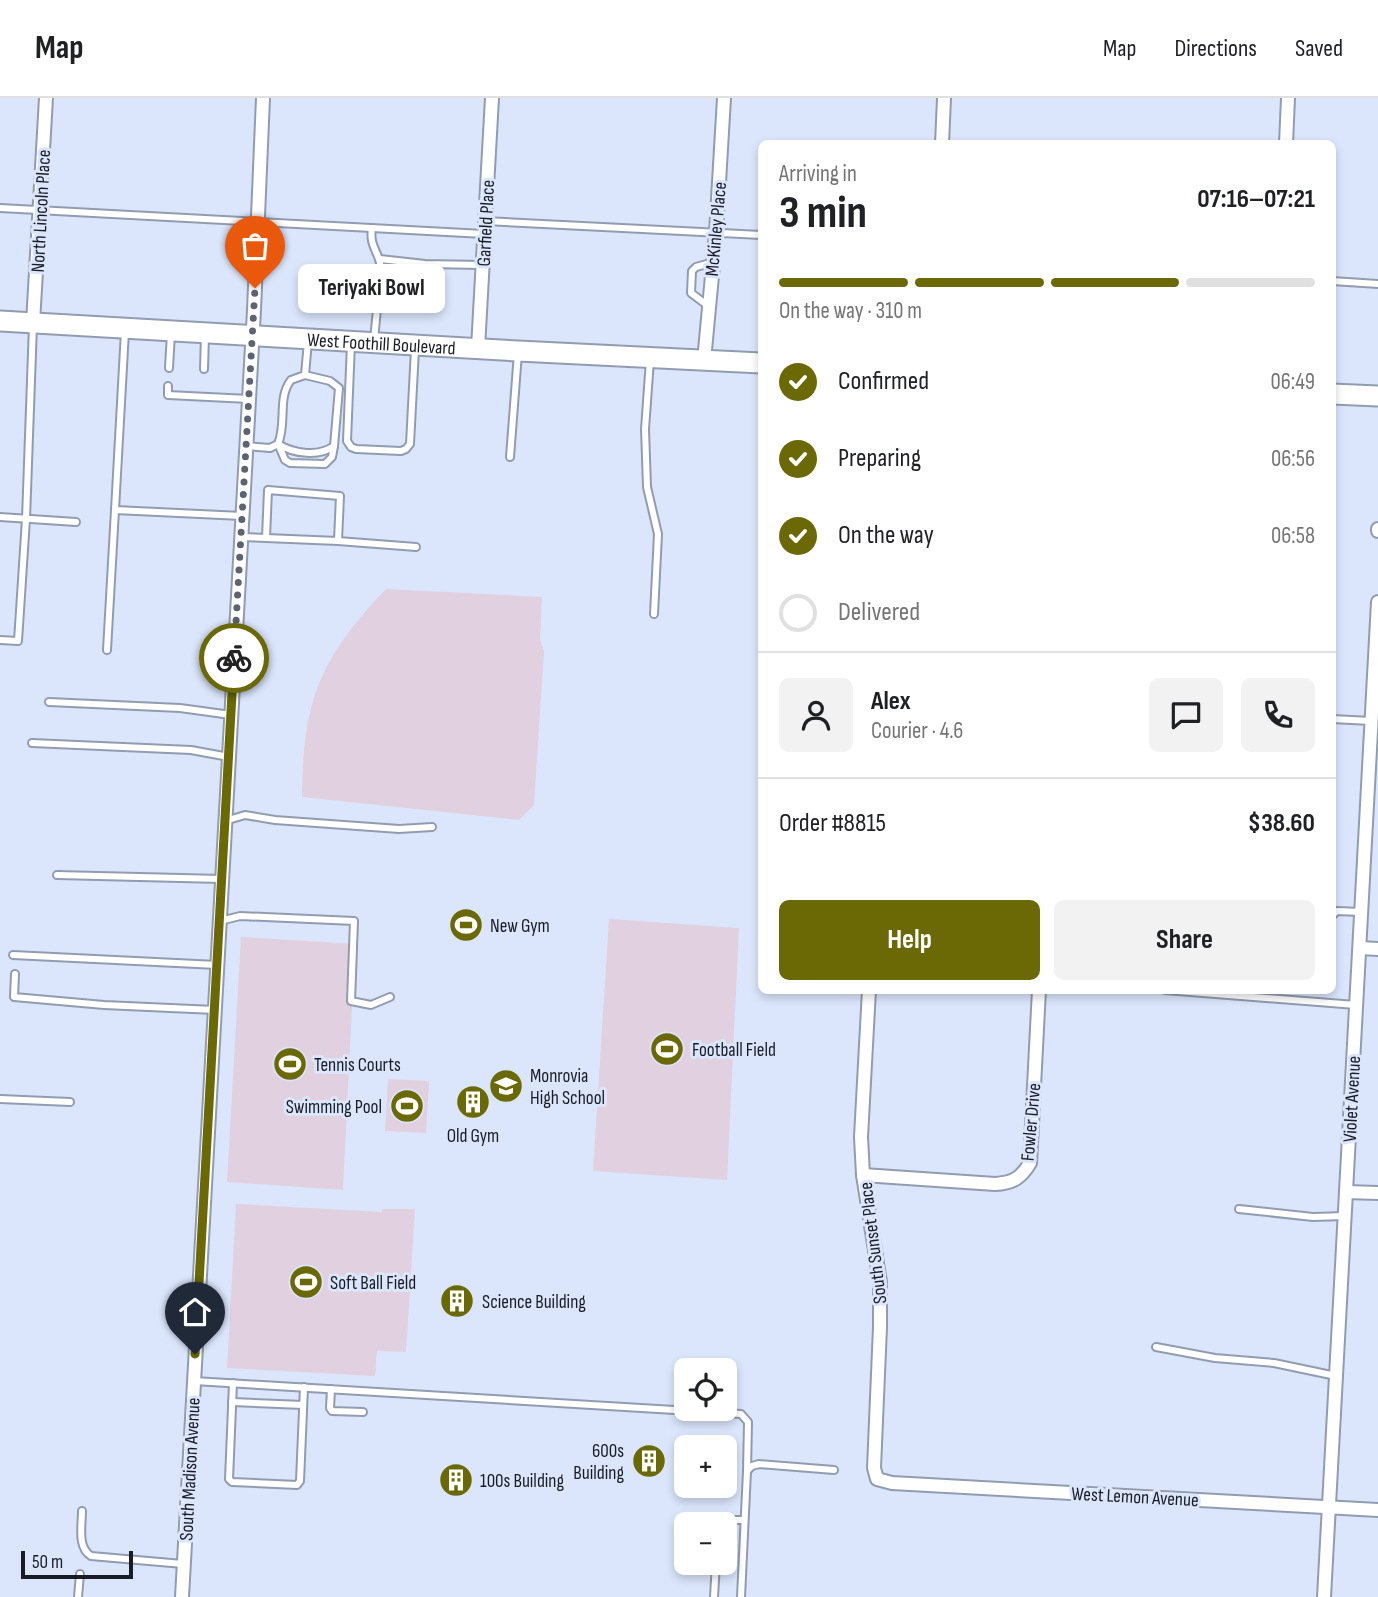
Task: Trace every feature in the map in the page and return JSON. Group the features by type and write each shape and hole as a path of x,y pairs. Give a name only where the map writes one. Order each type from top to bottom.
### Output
{"main road":[{"name":"West Foothill Boulevard","path":"0,321 758,363"},
{"path":"1336,394 1378,396"}],"street":[{"name":"North Lincoln Place","path":"33,323 46,98"},
{"name":"South Madison Avenue","path":"182,1597 253,335 263,98"},
{"name":"Garfield Place","path":"478,348 492,98"},
{"name":"McKinley Place","path":"704,361 707,305 716,233 724,98"},
{"path":"942,140 944,98"},
{"path":"1286,140 1288,98"},
{"name":"Violet Avenue","path":"1324,1597 1378,601"},
{"path":"1360,948 1378,949"},
{"name":"South Sunset Place","path":"869,994 861,1137 863,1175 880,1282 874,1468 877,1479 892,1483"},
{"name":"Fowler Drive","path":"863,1175 995,1184 1009,1183 1023,1175 1030,1163 1039,994"},
{"path":"1346,1192 1378,1193"},
{"name":"West Lemon Avenue","path":"892,1483 1378,1510"}],"lane":[{"path":"0,208 372,228 758,235"},
{"path":"372,228 370,240 380,259 381,268 374,342"},
{"path":"380,259 425,264 483,265"},
{"path":"707,305 691,293 691,275 696,267 713,262"},
{"path":"1336,281 1378,284"},
{"path":"0,640 18,640 26,519 33,323"},
{"path":"107,650 125,328"},
{"path":"169,368 171,331"},
{"path":"204,369 205,333"},
{"path":"305,375 308,339"},
{"path":"351,341 347,441 356,449 386,452 406,449 410,444 415,344"},
{"path":"510,457 518,351"},
{"path":"650,358 645,429 647,487 659,534 654,614"},
{"path":"246,446 270,448 278,444 282,434 286,387 291,380 305,375 330,381 339,388 332,457 325,464 290,463 285,460 278,444"},
{"path":"169,386 168,395 249,399"},
{"path":"203,387 203,397"},
{"path":"278,444 289,451 325,453 334,446"},
{"path":"266,538 268,490 340,496 338,541"},
{"path":"115,510 242,516"},
{"path":"0,517 76,522"},
{"path":"241,537 416,547"},
{"path":"50,702 180,708 231,715"},
{"path":"1336,719 1371,722"},
{"path":"32,743 191,750 229,757"},
{"path":"225,821 245,815 275,820 399,829 432,827"},
{"path":"57,875 222,879"},
{"path":"1336,912 1362,912"},
{"path":"220,921 240,916 354,921 351,1001 371,1005 390,998"},
{"path":"13,955 217,965"},
{"path":"15,974 14,997 104,1005 215,1010"},
{"path":"1215,994 1356,1005"},
{"path":"0,1099 70,1102"},
{"path":"1239,1209 1313,1217 1345,1216"},
{"path":"1156,1348 1215,1358 1274,1363 1336,1376"},
{"path":"194,1381 741,1414 748,1422 741,1597"},
{"path":"233,1383 229,1479 232,1482 297,1485 300,1481 304,1387"},
{"path":"331,1389 332,1411 363,1412"},
{"path":"232,1402 303,1405"},
{"path":"747,1471 759,1464 834,1470"},
{"path":"82,1511 82,1544 85,1552 91,1556 183,1564"},
{"path":"737,1521 744,1521"},
{"path":"78,1597 80,1574"},
{"path":"714,1597 715,1575"}],"shaded area":[{"path":"386,589 542,597 540,640 544,651 534,805 519,820 302,797 306,734 319,683 345,638"},
{"name":"Football Field","path":"609,919 739,928 727,1180 593,1171"},
{"name":"Tennis Courts","path":"241,937 355,944 343,1190 227,1182"},
{"name":"Swimming Pool","path":"388,1079 429,1081 426,1133 385,1131"},
{"name":"Soft Ball Field","path":"236,1204 382,1212 382,1209 415,1209 406,1352 377,1351 375,1376 227,1368"}],"way so far":[{"path":"234,658 255,288"}],"place":[{"name":"Teriyaki Bowl","path":"255,288"},
{"name":"New Gym","path":"466,925"},
{"name":"Football Field","path":"667,1049"},
{"name":"Tennis Courts","path":"290,1064"},
{"name":"Monrovia High School","path":"506,1086"},
{"name":"Old Gym","path":"473,1102"},
{"name":"Swimming Pool","path":"407,1106"},
{"name":"Soft Ball Field","path":"306,1282"},
{"name":"Science Building","path":"457,1301"},
{"name":"600s Building","path":"649,1461"},
{"name":"100s Building","path":"456,1480"}],"route":[{"path":"195,1354 234,658"}]}
